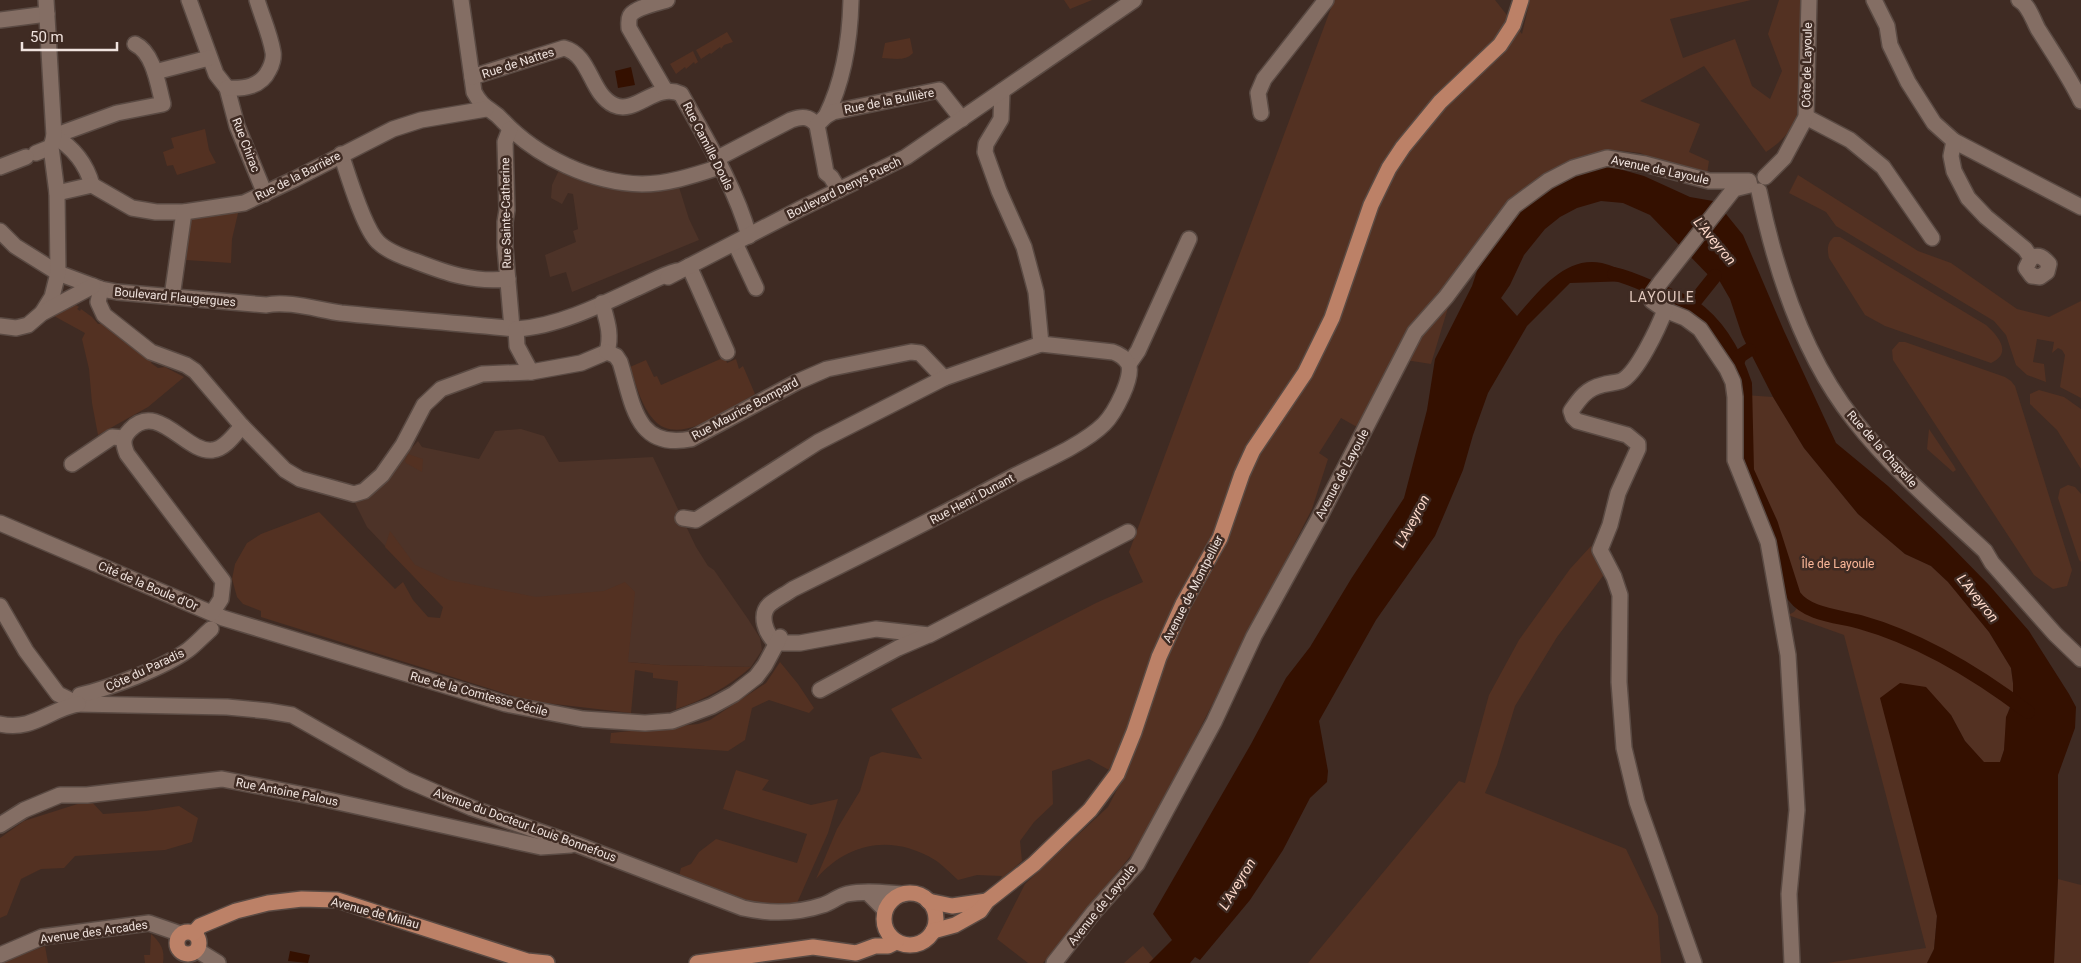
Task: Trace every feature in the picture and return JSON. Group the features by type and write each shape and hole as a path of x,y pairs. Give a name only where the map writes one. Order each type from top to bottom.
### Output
{"main road":[{"name":"Avenue de Montpellier","path":"933,931 955,925 980,911 987,901 1029,868 1085,816 1116,774 1134,732 1159,657 1183,604 1220,538 1242,474 1253,450 1304,373 1332,318 1371,205 1389,168 1403,147 1440,102 1500,45 1513,25 1521,0"},
{"path":"875,946 884,915 896,897 904,894 921,896 928,901 952,906 987,901"},
{"name":"Avenue de Millau","path":"186,947 222,917 236,911 268,903 302,899 337,900 413,923 527,962"},
{"path":"884,915 885,929 896,942 912,946 921,943 933,931 936,915 928,901"},
{"path":"697,963 813,947 856,953 875,946 888,946 896,942"},
{"path":"527,962 547,963"}],"street":[{"name":"Rue Chirac","path":"189,0 209,58 216,74 228,92 237,126 265,194"},
{"path":"228,92 244,89 261,82 266,78 271,66 274,54 257,0"},
{"path":"461,0 474,92 486,109 495,113 506,124 547,155 582,173 627,183 659,182 698,174 777,127 802,116 813,120 825,118"},
{"name":"Rue Camille Douls","path":"667,0 636,11 629,16 630,28 665,90 673,90 680,94 718,163 744,220 749,236"},
{"path":"839,190 831,177 826,173 825,118 846,57 850,34 851,0"},
{"name":"Boulevard Denys Puech","path":"514,328 535,328 560,320 640,287 659,276 682,268 735,243 906,157 1134,0"},
{"path":"1261,113 1258,94 1264,80 1326,0"},
{"name":"Côte de Layoule","path":"1756,184 1784,158 1806,117 1809,0"},
{"path":"1874,0 1887,26 1890,45 1908,82 1934,123 1954,141 2081,207"},
{"path":"2023,1 2037,28 2069,77 2081,101"},
{"path":"0,20 47,7 58,273 52,297 42,313"},
{"path":"0,167 31,155 52,142 117,113 162,104 155,72 142,48 134,44"},
{"name":"Rue de Nattes","path":"472,78 564,48 573,50 579,56 604,97 614,105 627,106 665,90"},
{"path":"155,72 209,58"},
{"name":"Rue de la Bullière","path":"825,118 939,90 962,119"},
{"path":"1002,91 1001,118 986,144 985,152 1024,247 1036,292 1041,344"},
{"name":"Rue de la Barrière","path":"92,186 132,208 156,212 184,212 244,203 393,129 416,121 486,109"},
{"path":"1806,117 1850,140 1884,167 1932,238"},
{"name":"Rue Sainte-Catherine","path":"506,124 507,210 505,246 507,274 517,346 531,372"},
{"path":"1954,141 1951,156 1954,171 1968,198 1986,217 2026,249 2031,258"},
{"path":"52,142 69,145 80,157 89,174 92,186 56,193"},
{"path":"340,154 368,227 378,242 398,255 448,274 475,280 507,274"},
{"name":"Avenue de Layoule","path":"1054,963 1094,912 1137,864 1214,722 1254,636 1318,520 1416,332 1464,274 1514,206 1548,181 1573,168 1607,158 1645,164 1709,181 1756,184"},
{"path":"1756,184 1734,189 1656,288 1652,301 1665,310 1685,318 1700,329 1712,345 1732,382 1735,397 1735,460 1768,542 1789,668 1797,810 1789,894 1789,931 1792,963"},
{"name":"Rue de la Chapelle","path":"1756,184 1778,263 1805,338 1817,364 1853,420 1903,476 1985,551 1992,563 2049,627 2081,659"},
{"path":"172,297 184,212"},
{"name":"Boulevard Flaugergues","path":"0,231 15,246 58,273 97,288 117,292 266,305 302,306 311,309 514,328"},
{"name":"Rue Henri Dunant","path":"781,641 773,625 774,608 778,600 793,589 932,520 1084,438 1103,425 1120,401 1129,374 1128,364 1138,351 1189,239"},
{"path":"735,243 756,288"},
{"path":"682,268 728,352"},
{"path":"0,326 16,328 28,325 42,313 97,288 98,302 104,315 151,352 186,365 194,371 242,426 285,470 300,479 354,494 364,491 382,475 424,405 441,389 482,374 531,372 581,363 607,352 610,341 609,328 602,303"},
{"path":"1665,310 1652,339 1630,373 1622,380 1599,385 1586,391 1571,411 1577,421 1627,435 1638,444 1636,456 1618,493 1610,525 1600,550 1614,577 1620,595 1619,682 1624,748 1637,802 1694,963"},
{"path":"683,518 696,520 818,442 944,378 1041,344 1113,352 1122,356 1128,364"},
{"name":"Rue Maurice Bompard","path":"607,352 616,356 620,362 636,413 647,432 659,439 677,442 691,439 797,382 843,365 911,352 920,353 944,378"},
{"path":"72,464 112,437 124,438 131,428 144,420 163,425 202,450 214,450 228,442 242,426"},
{"name":"Cité de la Boule d'Or","path":"0,523 212,613 221,599 223,581 127,454 123,445 124,438"},
{"path":"820,690 898,648 1128,532"},
{"name":"Avenue du Docteur Louis Bonnefous","path":"0,606 26,651 58,694 78,704 228,707 268,711 292,716 407,780 472,808 578,845 743,908 766,913 806,910 824,905 845,894 904,894"},
{"name":"Rue de la Comtesse Cécile","path":"212,613 334,653 506,704 554,715 598,721 645,723 672,721 712,706 734,694 756,676 781,641"},
{"name":"Côte du Paradis","path":"78,704 80,695 106,690 167,662 188,650 211,629"},
{"path":"781,641 800,643 876,629 929,634"},
{"path":"0,724 14,727 29,724 68,706 78,704"},
{"name":"Rue Antoine Palous","path":"0,825 24,810 60,795 87,795 222,779 315,797 541,847 578,845"},
{"path":"868,893 884,915"},
{"name":"Avenue des Arcades","path":"0,955 42,938 149,923 161,926 186,947 218,963"}],"shaded area":[{"path":"560,168 573,176 604,182 678,184 689,219 699,240 572,292 566,272 550,277 545,255 576,242 573,231 578,229 573,194 568,193 562,204 551,198 552,185"},
{"path":"521,429 544,436 559,462 653,457 696,547 760,638 762,650 751,667 660,665 628,662 443,607 367,527 354,501 385,477 418,441 422,447 479,459 495,431"}],"green space":[{"path":"1064,0 1092,0 1070,9"},
{"path":"1334,0 1495,0 1522,34 1530,0 1751,0 1670,19 1683,58 1735,39 1752,86 1770,99 1782,71 1768,34 1779,0 1800,0 1801,98 1797,116 1786,135 1766,152 1704,66 1640,101 1700,124 1689,152 1709,161 1707,174 1671,165 1640,153 1615,150 1585,155 1541,180 1460,268 1431,364 1393,358 1357,427 1341,418 1319,453 1328,459 1312,509 1142,842 1043,963 1028,963 997,939 1025,884 1108,807 1124,776 1113,761 1109,770 1089,759 1052,771 1053,804 1034,822 1020,841 1022,861 999,881 1002,876 977,875 958,880 938,862 919,852 887,845 871,846 856,850 829,866 816,879 837,829 860,791 870,757 882,752 922,759 891,709 1096,603 1143,582 1129,552"},
{"path":"727,32 733,42 724,45 721,49 720,47 701,59 696,50"},
{"path":"910,38 913,53 910,56 898,59 882,58 885,43"},
{"path":"693,51 698,62 695,64 694,62 676,74 670,64"},
{"path":"205,129 209,150 216,163 177,175 173,165 167,166 163,152 174,148 171,138"},
{"path":"1798,175 1918,251 1951,263 2017,309 2049,317 2081,301 2081,398 2060,387 2065,355 2058,348 2052,353 2054,342 2037,339 2033,362 2044,364 2046,382 2027,375 2016,365 2006,335 1994,321 1836,226 1826,212 1789,193"},
{"path":"239,209 232,239 231,263 186,260 187,253 182,252 187,214"},
{"path":"1834,237 1840,237 1986,325 1999,339 2001,344 2001,354 1998,359 1991,363 1885,326 1865,315 1829,258 1828,246"},
{"path":"76,305 79,307 77,309 80,311 81,309 98,324 105,323 153,360 151,363 158,368 165,367 184,377 148,407 98,435 92,403 89,369 82,339 85,333 54,316"},
{"path":"1899,342 1905,342 2005,377 2015,386 2072,570 2067,586 2053,589 2034,575 1893,360 1892,350"},
{"path":"725,357 727,363 736,359 739,369 743,366 755,394 704,423 677,430 664,427 649,414 639,395 630,367 646,360 654,377 657,376 661,385"},
{"path":"2039,390 2064,397 2081,409 2081,469 2057,430 2030,404 2030,394"},
{"name":"Île de Layoule","path":"1745,395 1773,397 1804,448 1858,514 1905,554 1931,566 1948,582 1989,632 2011,668 2013,701 2009,708 2004,750 2000,762 1984,763 1965,741 1951,715 1897,763 1937,916 1934,949 1927,963 1827,963 1926,948 1844,635 1788,615 1794,612 1800,604 1794,596 1771,524 1747,471"},
{"path":"1929,429 1954,466 1956,470 1953,472 1927,449"},
{"path":"408,454 423,459 422,472 406,463"},
{"path":"2068,485 2075,487 2081,494 2081,562 2058,498 2060,489"},
{"path":"319,512 395,589 403,582 413,600 428,617 440,618 443,607 385,547 390,531 415,565 449,580 536,597 604,591 625,582 635,592 628,662 660,665 751,667 734,681 715,692 676,709 678,681 653,678 653,673 635,670 631,713 529,701 261,617 261,611 243,604 237,597 232,579 235,564 247,543 261,534"},
{"path":"1591,546 1612,564 1557,637 1515,706 1497,765 1485,793 1626,849 1658,916 1661,963 1308,963 1459,781 1465,783 1489,695 1519,640 1570,569"},
{"path":"780,662 814,708 809,713 769,700 752,708 745,740 728,751 610,743 611,733 698,724 710,720 766,683"},
{"path":"736,770 769,780 762,790 811,805 838,799 828,833 797,903 776,905 752,902 679,876 681,868 691,864 699,852 716,839 797,863 807,834 723,809"},
{"path":"90,800 103,814 146,811 179,806 198,818 192,842 165,850 75,856 64,868 41,869 21,879 7,915 0,918 0,838 24,821"},
{"path":"2058,879 2081,885 2081,963 2054,963"},
{"path":"151,934 162,947 163,963 145,963 144,955 150,955"},
{"path":"45,946 48,963 0,963"},
{"path":"1143,946 1157,963 1124,963"}],"water":[{"path":"631,67 635,85 618,88 615,71"},
{"name":"L'Aveyron","path":"1593,167 1612,167 1644,176 1690,197 1713,201 1726,214 1743,235 1784,331 1836,443 1888,486 1989,585 2029,631 2069,694 2076,707 2075,728 2058,775 2058,879 2054,963 1927,963 1934,949 1937,916 1880,698 1900,683 1926,687 1951,715 1965,741 1984,762 2000,762 2004,750 2006,717 2013,701 2011,668 1989,632 1948,582 1931,566 1905,554 1858,514 1804,448 1773,397 1749,350 1730,299 1719,280 1717,284 1650,215 1623,203 1601,201 1577,208 1560,217 1545,229 1524,255 1510,285 1501,298 1517,316 1543,287 1564,270 1589,262 1602,263 1630,274 1630,281 1570,283 1527,326 1488,393 1463,470 1435,536 1376,620 1319,721 1328,771 1327,782 1310,798 1283,850 1250,900 1200,960 1195,957 1190,963 1149,963 1172,940 1153,914 1251,744 1286,678 1310,647 1351,579 1404,498 1427,410 1435,359 1472,286 1477,271 1516,212 1549,186"},
{"path":"290,951 310,955 308,963 288,961"}],"waterway":[{"path":"1614,274 1636,281 1692,306 1710,322 1725,340 1745,384 1747,471 1771,524 1794,596 1815,611 1883,629 1927,648 1969,671 2028,712"},
{"path":"1691,306 1715,276"},
{"path":"1737,363 1740,356 1749,350"}],"district":[{"name":"LAYOULE","path":"1662,297"}]}
